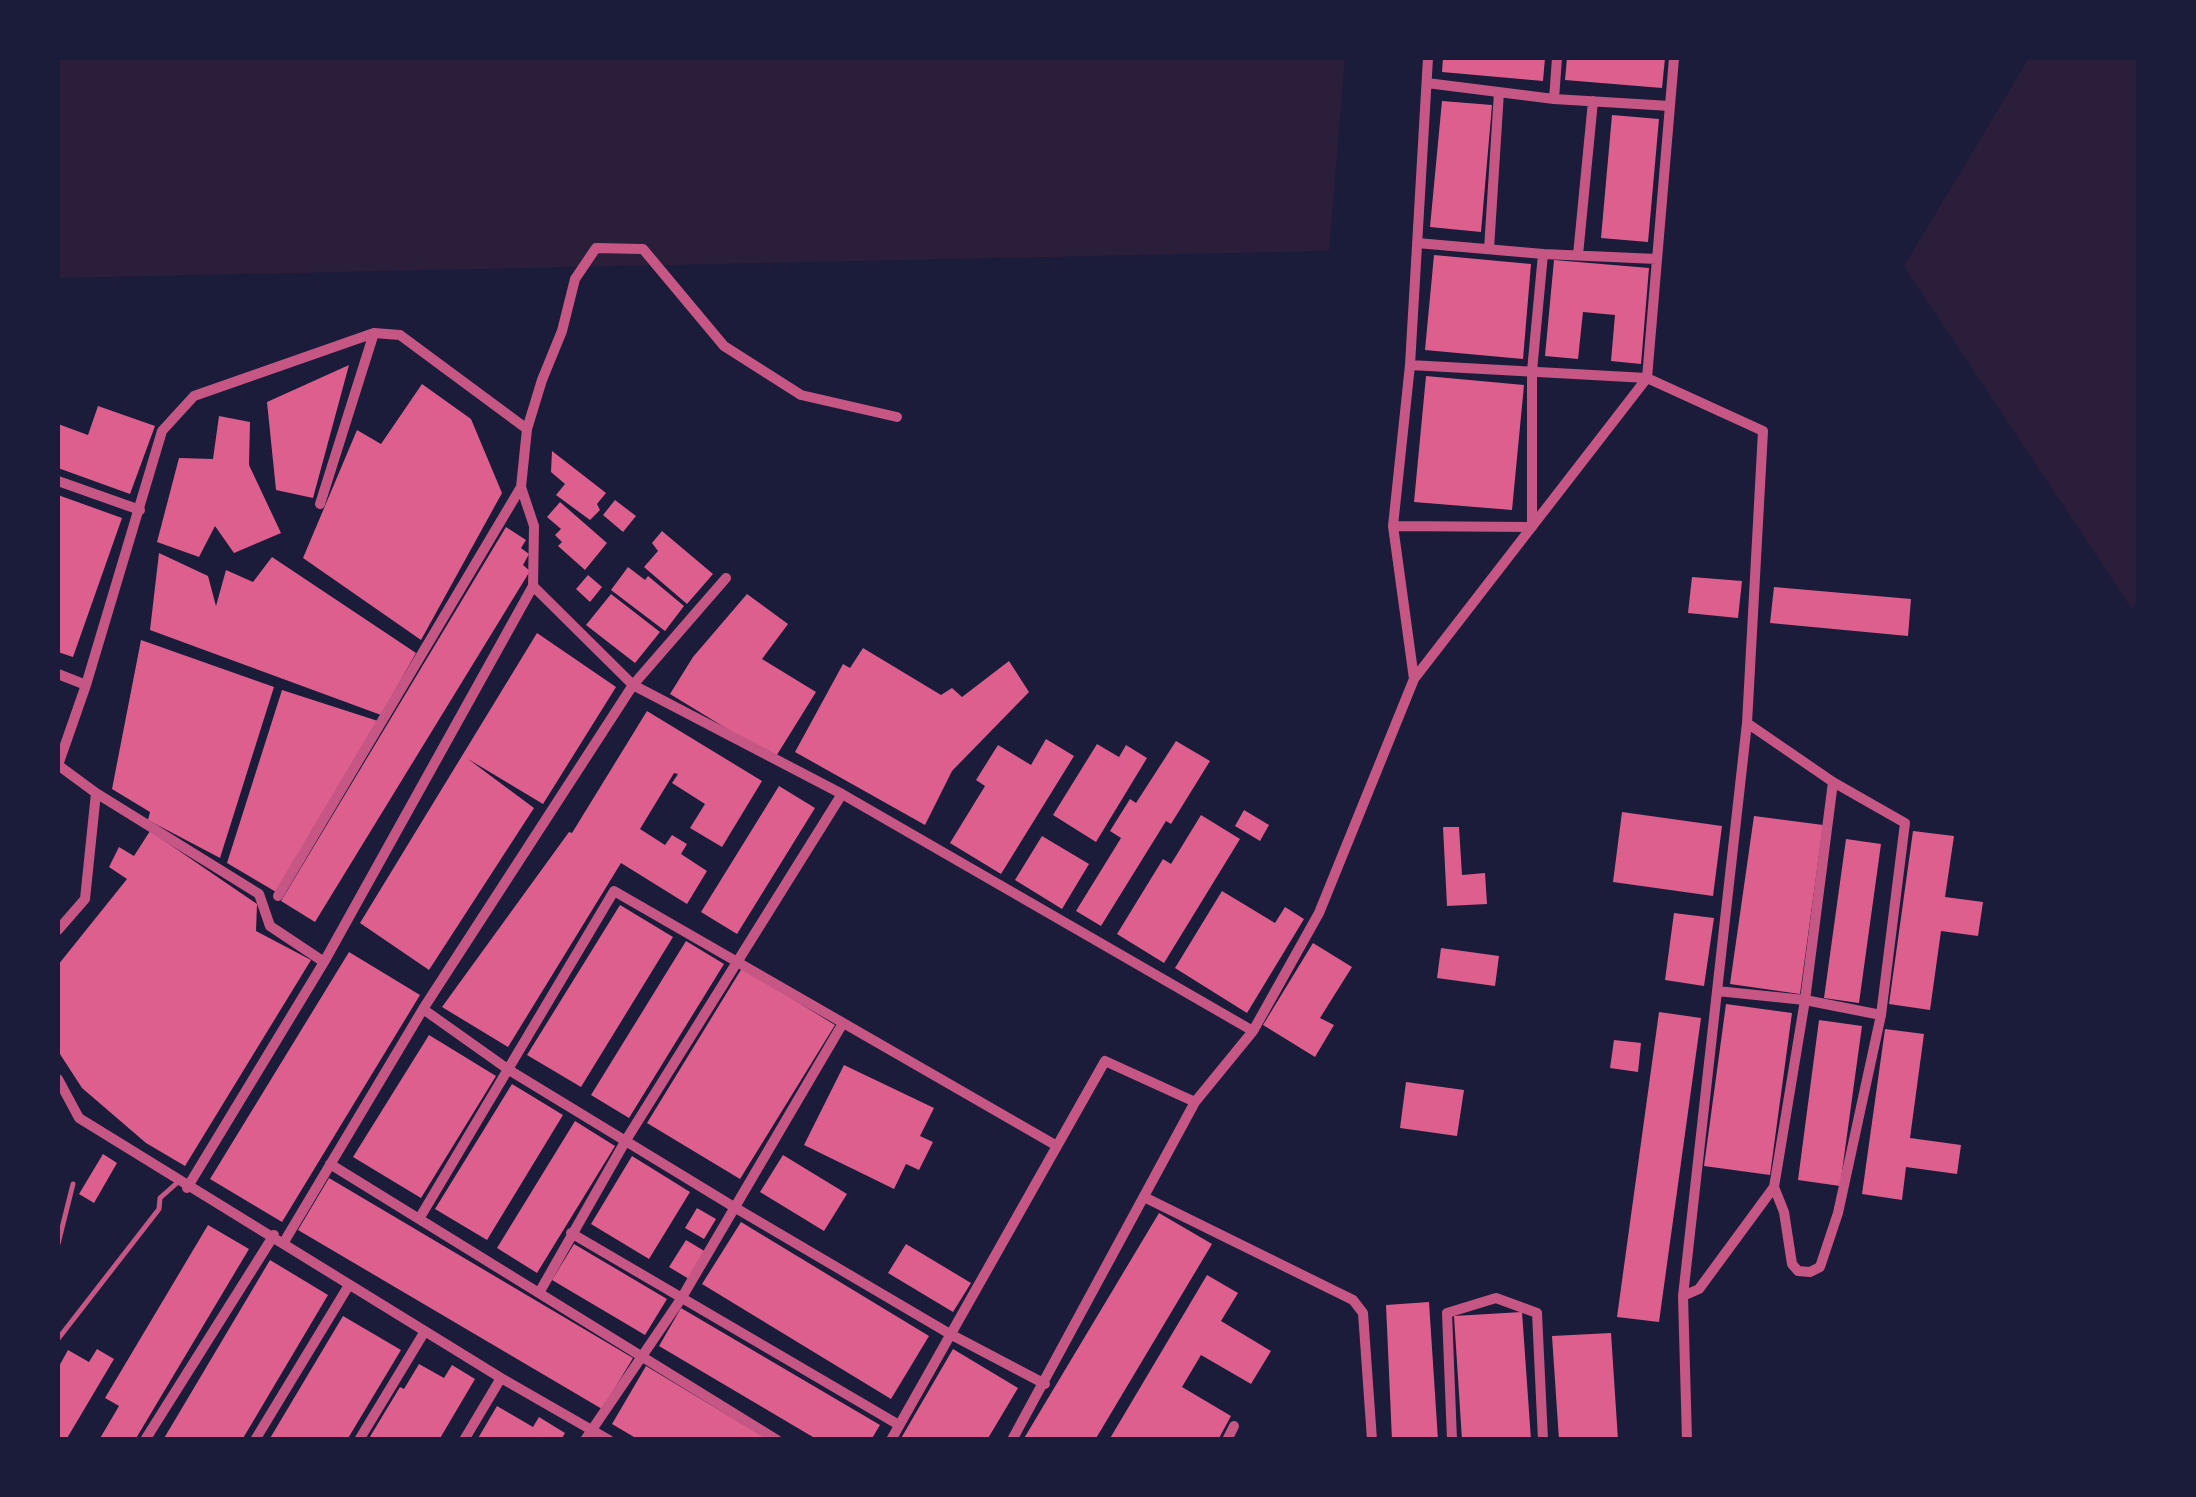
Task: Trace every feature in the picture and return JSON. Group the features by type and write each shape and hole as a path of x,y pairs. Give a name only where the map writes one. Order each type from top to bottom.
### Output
{"street":[{"path":"1414,679 1394,526 1410,364 1428,58"},
{"path":"1554,99 1557,58"},
{"path":"1012,1440 1195,1102 1253,1031 1319,913 1414,679 1648,378 1674,58"},
{"path":"1427,83 1554,99 1670,106"},
{"path":"1488,249 1499,92"},
{"path":"1578,256 1593,101"},
{"path":"1418,243 1542,254 1657,258"},
{"path":"278,896 521,487 528,430 562,331 575,278 596,248 643,249 724,346 801,395 897,417"},
{"path":"1532,527 1532,372 1542,254"},
{"path":"324,962 270,926 260,894 96,793 58,765 162,431 194,396 374,333 400,335 528,430"},
{"path":"320,504 374,333"},
{"path":"1410,364 1648,378 1763,432 1747,723 1683,1296 1687,1440"},
{"path":"58,482 140,510"},
{"path":"183,1184 324,962 533,586 534,526 521,487"},
{"path":"1394,526 1532,527"},
{"path":"145,1440 330,1164 422,1009 633,685 726,578"},
{"path":"533,586 633,685 842,794 1253,1031"},
{"path":"58,674 86,685"},
{"path":"1747,723 1833,782 1905,823 1881,1015 1838,1213 1820,1267 1810,1272 1798,1271 1792,1264 1784,1212 1774,1187"},
{"path":"1683,1296 1699,1289 1774,1187 1805,1000 1833,782"},
{"path":"58,930 85,898 96,793"},
{"path":"539,1292 626,1140 842,794"},
{"path":"419,1219 614,891 1057,1146"},
{"path":"1717,991 1805,1000 1881,1015"},
{"path":"422,1009 510,1070 734,1206 950,1334 1044,1384"},
{"path":"588,1434 681,1298 843,1024"},
{"path":"891,1440 1105,1061 1195,1102"},
{"path":"58,1080 79,1118 183,1184 279,1238 588,1434 609,1440"},
{"path":"330,1164 777,1440"},
{"path":"1144,1197 1353,1300 1363,1313 1372,1440"},
{"path":"571,1233 899,1425"},
{"path":"255,1440 349,1285"},
{"path":"1452,1440 1446,1314 1496,1298 1538,1313 1543,1440"},
{"path":"359,1440 425,1331"},
{"path":"464,1440 501,1378"},
{"path":"1227,1440 1234,1426"}],"lane":[{"path":"58,1244 73,1184"},
{"path":"58,1339 159,1209 160,1198 183,1184"}],"shaded area":[{"path":"58,58 1345,58 1329,251 58,278"},
{"path":"2029,58 2138,58 2138,599 2132,609 1904,266"}],"building":[{"path":"1443,58 1545,58 1543,81 1442,72"},
{"path":"1567,58 1665,58 1662,88 1565,80"},
{"path":"1442,101 1492,105 1481,232 1430,227"},
{"path":"1612,115 1659,119 1648,242 1601,238"},
{"path":"1434,255 1531,264 1523,359 1425,350"},
{"path":"1554,260 1649,268 1641,364 1611,361 1615,315 1583,312 1578,359 1545,356"},
{"path":"349,365 313,498 276,490 267,402"},
{"path":"1426,376 1524,385 1512,510 1414,502"},
{"path":"422,384 471,419 502,493 421,640 303,558 357,430 381,444"},
{"path":"98,406 155,426 130,494 58,468 58,424 88,435"},
{"path":"219,416 250,422 249,465 281,533 234,553 215,526 199,557 157,542 179,458 213,459"},
{"path":"552,451 606,493 597,504 600,510 590,520 556,495 565,484 551,472"},
{"path":"58,495 122,518 73,657 58,652"},
{"path":"615,500 636,516 623,532 603,515"},
{"path":"560,502 607,543 585,570 558,546 562,542 555,535 561,529 547,517"},
{"path":"506,527 526,540 521,548 529,554 523,565 530,571 315,922 281,901"},
{"path":"662,531 713,574 687,604 644,567 658,551 652,543"},
{"path":"159,553 208,576 216,606 226,570 253,582 272,557 416,653 381,715 150,630"},
{"path":"628,567 645,580 648,576 684,606 665,631 611,590"},
{"path":"588,575 602,587 590,602 576,589"},
{"path":"1692,577 1742,581 1738,618 1688,613"},
{"path":"1774,587 1911,599 1908,636 1770,623"},
{"path":"611,594 660,632 635,663 586,625"},
{"path":"747,594 788,624 762,659 816,692 775,758 670,694 693,657"},
{"path":"537,633 616,687 543,804 468,759 534,808 429,970 360,923"},
{"path":"141,640 274,687 220,858 148,820 150,812 112,789"},
{"path":"863,648 941,695 952,688 962,697 1009,661 1029,692 952,771 925,825 795,752 843,664 850,668"},
{"path":"282,690 378,721 276,892 227,863"},
{"path":"647,711 762,781 722,847 690,828 705,804 672,783 678,774 674,773 640,829 665,845 672,835 687,844 681,854 707,871 687,904 621,863 508,1047 442,1007 569,832 572,833"},
{"path":"1046,739 1074,756 1001,874 950,843 985,786 976,780 998,745 1031,765"},
{"path":"1176,741 1210,761 1171,824 1166,821 1101,926 1076,911 1121,838 1110,831 1130,799 1136,803"},
{"path":"1097,744 1119,757 1126,745 1147,758 1096,842 1053,815"},
{"path":"779,786 815,808 737,934 701,912"},
{"path":"1244,810 1269,825 1260,841 1235,826"},
{"path":"1622,812 1722,826 1713,896 1613,882"},
{"path":"1201,815 1240,839 1164,963 1117,934 1163,859 1171,864"},
{"path":"1754,816 1823,825 1800,994 1730,984"},
{"path":"1443,827 1459,827 1462,875 1485,873 1487,904 1447,906"},
{"path":"150,831 257,904 256,931 311,960 185,1166 146,1143 82,1088 58,1051 58,965 127,879 109,867 119,847 134,856"},
{"path":"1913,831 1954,836 1945,897 1983,902 1978,936 1941,931 1930,1010 1889,1004"},
{"path":"1042,836 1089,864 1062,909 1015,880"},
{"path":"1846,839 1881,844 1859,1003 1824,998"},
{"path":"1222,891 1275,923 1285,907 1304,919 1247,1013 1175,968"},
{"path":"620,905 673,937 581,1087 527,1055"},
{"path":"1674,913 1714,918 1704,986 1665,980"},
{"path":"686,941 724,964 629,1118 591,1095"},
{"path":"1313,943 1352,967 1320,1018 1334,1025 1315,1057 1263,1025"},
{"path":"1441,948 1499,956 1495,986 1437,978"},
{"path":"349,952 420,995 282,1222 210,1179"},
{"path":"742,968 835,1025 740,1179 647,1123"},
{"path":"1726,1004 1792,1013 1770,1175 1704,1166"},
{"path":"1659,1012 1701,1018 1659,1322 1617,1317"},
{"path":"1819,1020 1862,1026 1840,1186 1798,1180"},
{"path":"1885,1029 1924,1034 1910,1138 1961,1145 1957,1174 1906,1167 1902,1200 1862,1194"},
{"path":"429,1035 496,1076 421,1198 353,1157"},
{"path":"1614,1040 1641,1043 1638,1072 1610,1068"},
{"path":"844,1065 934,1108 920,1136 933,1142 919,1170 906,1164 894,1189 804,1145"},
{"path":"1406,1082 1464,1090 1457,1136 1400,1128"},
{"path":"512,1084 563,1115 487,1240 435,1209"},
{"path":"575,1121 615,1146 537,1273 497,1248"},
{"path":"103,1154 117,1163 94,1203 79,1194"},
{"path":"783,1155 847,1194 824,1231 760,1192"},
{"path":"632,1156 690,1192 649,1259 591,1224"},
{"path":"329,1178 633,1358 602,1409 298,1230"},
{"path":"697,1208 716,1219 704,1239 685,1228"},
{"path":"1159,1213 1212,1244 1095,1440 1023,1440"},
{"path":"741,1222 929,1336 891,1399 702,1284"},
{"path":"208,1225 249,1249 135,1440 99,1440 119,1406 105,1398"},
{"path":"686,1240 706,1252 689,1279 669,1267"},
{"path":"574,1244 667,1299 645,1335 552,1280"},
{"path":"906,1244 971,1283 953,1312 888,1273"},
{"path":"270,1260 328,1295 242,1440 163,1440"},
{"path":"1207,1275 1238,1293 1221,1321 1271,1351 1251,1384 1201,1355 1182,1387 1231,1416 1218,1440 1109,1440"},
{"path":"1429,1302 1438,1440 1392,1440 1386,1305"},
{"path":"681,1308 880,1425 871,1440 818,1440 659,1346"},
{"path":"1522,1312 1531,1440 1462,1440 1454,1316"},
{"path":"343,1316 401,1350 347,1440 269,1440"},
{"path":"1611,1333 1618,1440 1559,1440 1552,1336"},
{"path":"97,1349 114,1359 66,1440 58,1440 58,1368 68,1350 89,1362"},
{"path":"953,1349 1018,1388 987,1440 900,1440"},
{"path":"419,1364 444,1378 452,1365 475,1379 439,1440 368,1440 400,1387 404,1389"},
{"path":"646,1366 769,1440 639,1440 612,1424"},
{"path":"497,1406 533,1427 539,1417 565,1433 561,1440 477,1440"}]}
